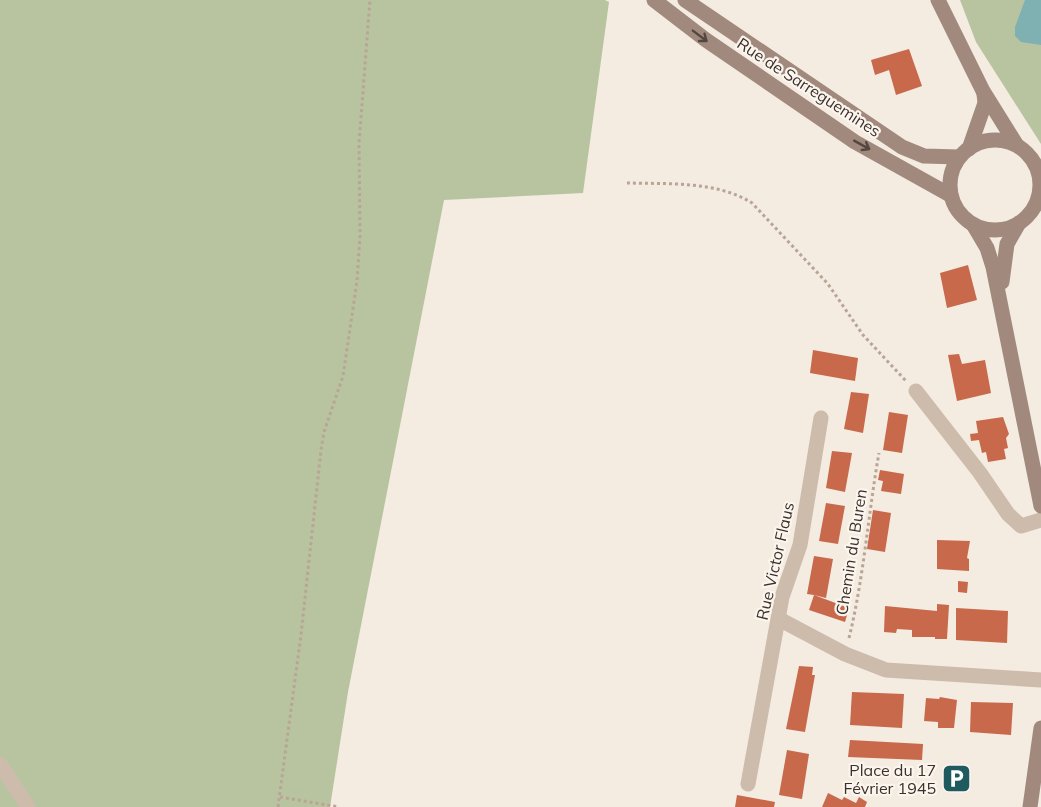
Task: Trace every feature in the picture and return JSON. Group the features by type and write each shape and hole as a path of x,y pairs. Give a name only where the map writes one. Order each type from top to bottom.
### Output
{"main road":[{"name":"Rue de Sarreguemines","path":"654,0 706,40 855,142 950,195"},
{"name":"Rue de Sarreguemines","path":"685,0 902,147 924,156 964,153"},
{"path":"938,0 983,91 1016,144 1032,158 1041,178 1039,200 1030,220 1007,244 1003,259 1001,300"},
{"path":"983,91 985,103 964,153 950,175 950,195 958,213 974,226 987,248 1001,300 1041,506"},
{"path":"964,153 975,144 995,139 1016,144"},
{"path":"974,226 993,231 1012,228 1030,220"},
{"path":"1030,807 1041,728"}],"street":[{"path":"916,391 980,473 1008,514 1021,526 1041,520"},
{"name":"Rue Victor Flaus","path":"748,784 782,597 800,545 821,418"},
{"path":"779,619 845,654 886,670 1041,680"},
{"path":"0,764 28,807"}],"path":[{"path":"278,807 301,635 316,486 324,432 344,376 357,281 360,237 359,143 370,0"},
{"path":"627,183 722,190 739,195 752,203 828,284 863,334 916,391"},
{"name":"Chemin du Buren","path":"845,654 861,588 866,528 879,453"},
{"path":"280,797 339,807"}],"green space":[{"path":"0,0 605,0 609,2 583,193 444,200 348,692 330,807 0,807"},
{"path":"960,0 1041,0 1041,144 976,42"}],"water":[{"path":"1025,0 1041,0 1041,45 1021,42 1015,36 1015,27"}],"building":[{"path":"909,49 922,86 896,95 889,70 875,75 871,60"},
{"path":"968,265 977,300 947,308 940,273"},
{"path":"813,350 858,358 855,381 810,373"},
{"path":"959,354 962,364 985,360 991,393 957,401 948,355"},
{"path":"851,392 869,394 863,433 844,429"},
{"path":"889,412 908,415 902,453 883,450"},
{"path":"1003,417 1009,434 1006,438 1008,448 1004,449 1006,459 988,462 986,452 982,453 979,440 971,441 970,434 978,433 976,421"},
{"path":"832,451 852,453 845,492 826,488"},
{"path":"880,470 904,474 901,494 881,491 883,481 878,480"},
{"path":"826,503 845,506 838,544 819,541"},
{"path":"873,510 891,513 885,552 867,549"},
{"path":"937,540 970,541 967,558 969,559 969,571 937,569"},
{"path":"814,556 833,559 826,598 807,594"},
{"path":"958,581 968,582 967,593 958,592"},
{"path":"814,595 849,608 845,622 809,610"},
{"path":"937,604 949,605 947,639 912,637 912,630 897,629 896,633 884,632 885,606 937,611"},
{"path":"956,608 1008,611 1007,643 956,640"},
{"path":"799,666 813,667 812,675 815,675 805,732 786,729"},
{"path":"852,692 904,694 902,728 850,725"},
{"path":"940,697 957,700 954,728 938,728 938,722 924,721 926,698 939,699"},
{"path":"971,702 1013,703 1011,735 970,732"},
{"path":"850,740 923,744 922,760 848,757"},
{"path":"787,750 809,754 802,799 779,795"},
{"path":"828,793 842,800 844,797 856,803 859,797 867,802 865,807 822,807"},
{"path":"737,795 775,802 774,807 735,807"}],"place":[{"name":"Place du 17 Février 1945","path":"957,779"}]}
